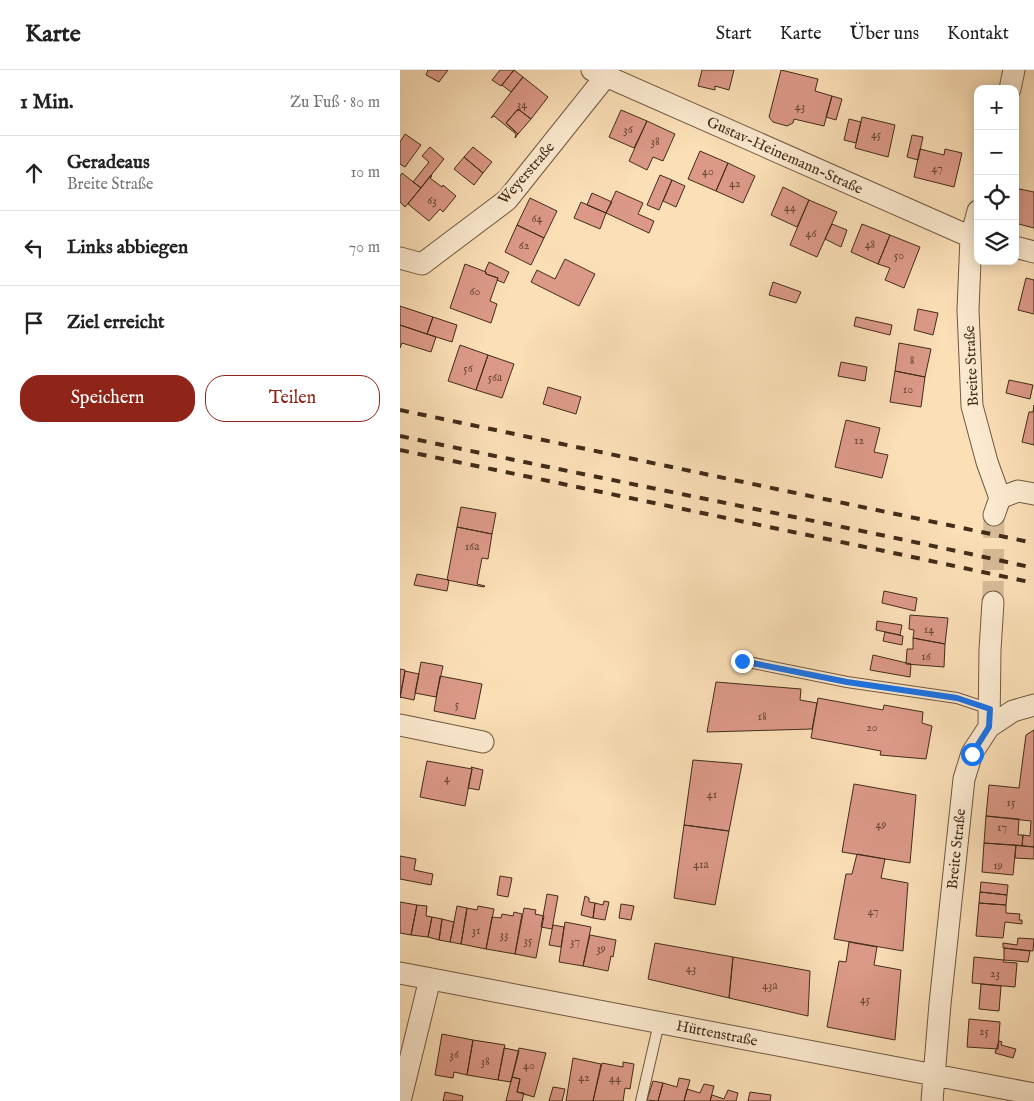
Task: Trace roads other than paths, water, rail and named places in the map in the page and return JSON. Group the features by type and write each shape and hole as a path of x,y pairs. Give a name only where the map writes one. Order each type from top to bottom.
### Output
{"street":[{"path":"1011,85 1014,70"},
{"name":"Gustav-Heinemann-Straße","path":"602,72 974,238"},
{"name":"Weyerstraße","path":"400,258 422,264 507,200 602,72"},
{"name":"Breite Straße","path":"974,238 968,310 972,406 997,507 1018,491 1034,494"},
{"path":"1019,248 1034,252"},
{"path":"992,602 989,718 1034,705"},
{"name":"Breite Straße","path":"932,1101 940,1004 964,779 972,754 989,718"},
{"path":"400,725 483,742"},
{"name":"Hüttenstraße","path":"400,973 1034,1094"},
{"path":"400,1101 430,978"}],"lane":[{"path":"742,661 847,682 957,698 989,718"},
{"path":"641,1101 659,1022"}],"tunnel":[{"path":"993,602 994,515"}],"railway":[{"path":"400,410 1034,543"},
{"path":"400,436 1034,568"},
{"path":"400,450 1034,583"}]}
